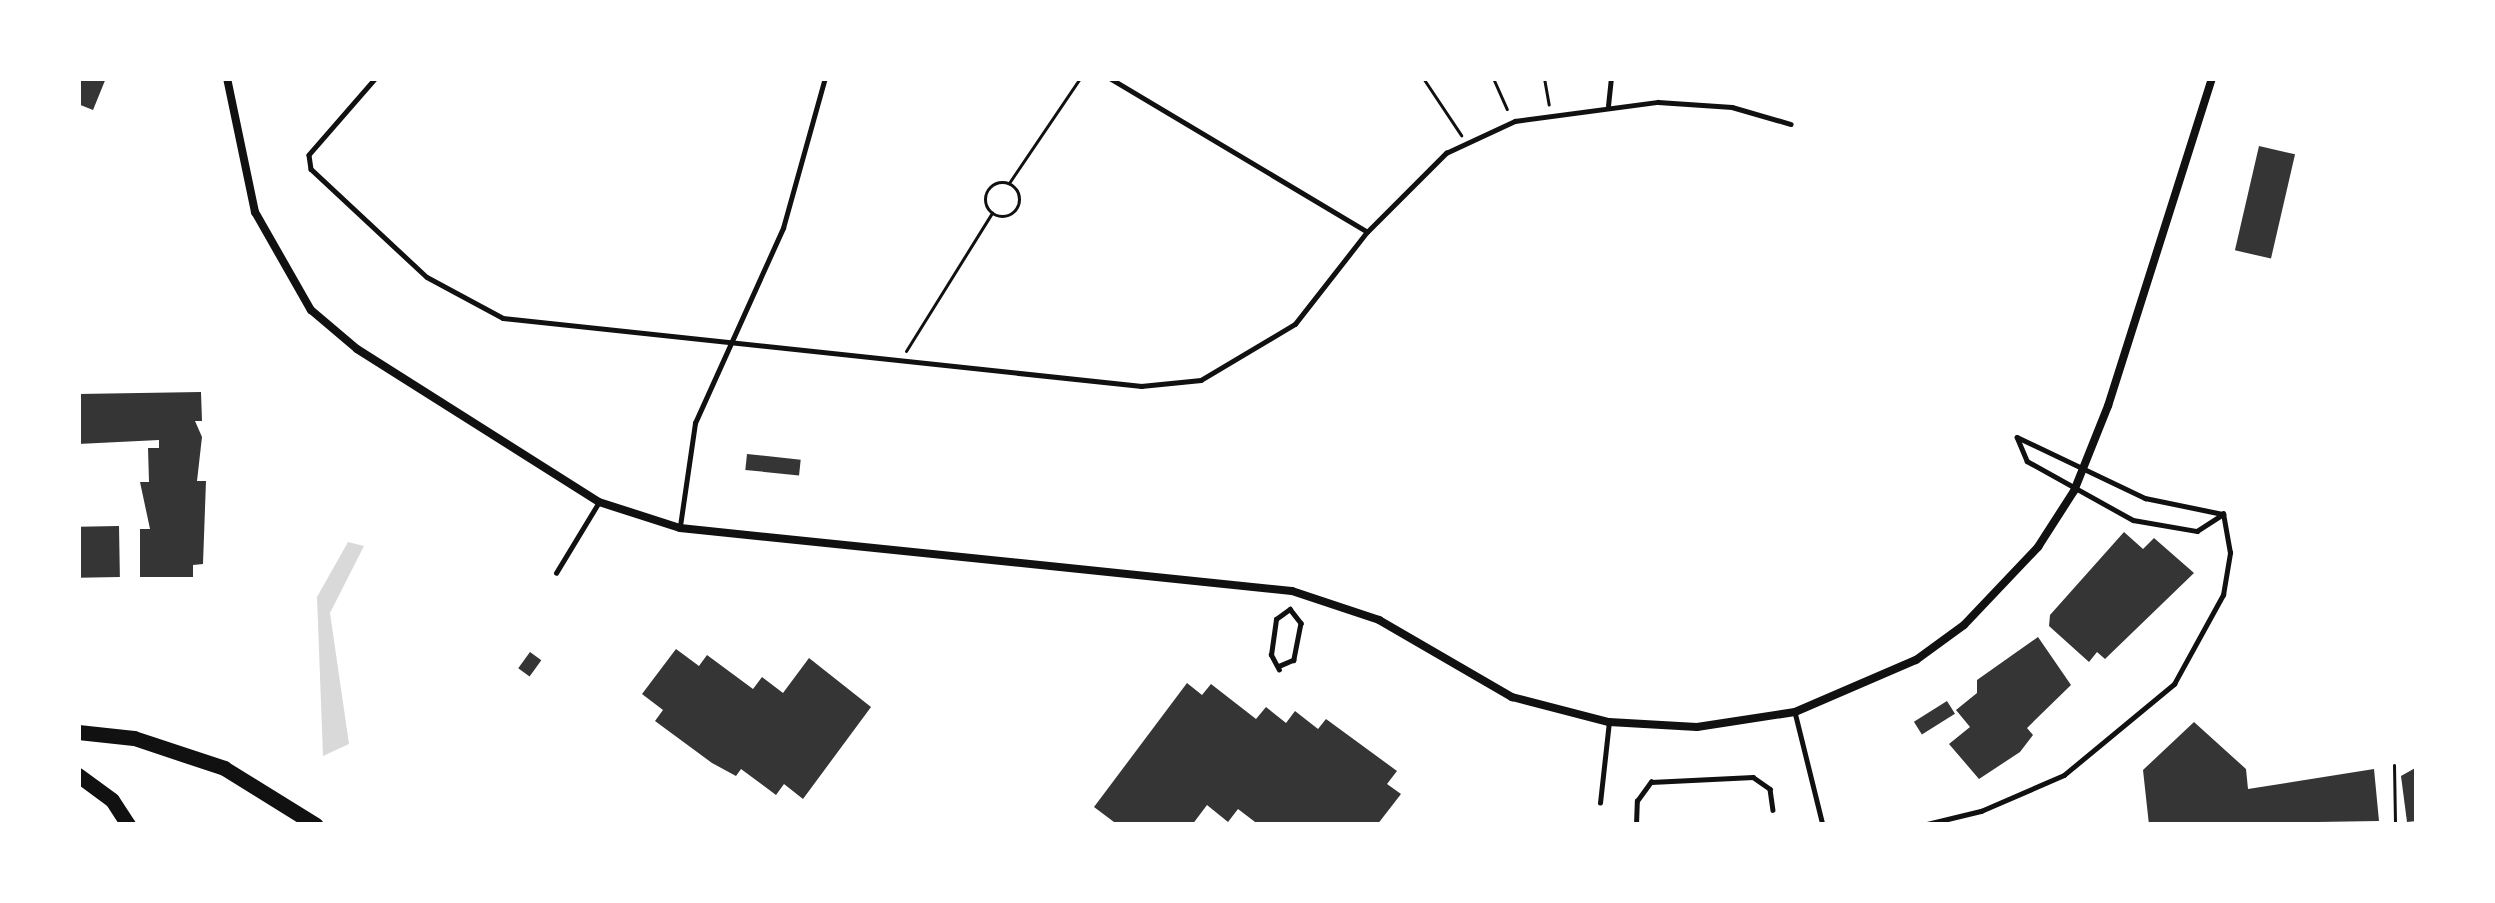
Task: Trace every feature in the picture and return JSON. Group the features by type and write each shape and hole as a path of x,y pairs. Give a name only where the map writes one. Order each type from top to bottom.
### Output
{"highway":[{"path":"78,731 134,738 224,768 316,825"},
{"path":"78,775 112,800 128,825"}],"street":[{"path":"227,78 255,212 310,310 357,349 598,502 680,528 1292,591 1379,620 1512,697 1609,722 1697,727 1795,712 1897,670 1964,625 2038,547 2083,472 2212,78"}],"lane":[{"path":"376,78 309,155 311,169 427,277 503,318 729,346 1141,386 1201,380 1295,324 1412,179 1465,142 1510,123 1551,112 1609,106 1732,107 1791,124"},
{"path":"680,528 695,423 783,228 825,78"},
{"path":"1109,78 1367,232"},
{"path":"1609,106 1611,78"},
{"path":"2018,437 2145,498 2223,514 2197,531 2154,526 2074,491 2027,460 2018,437"},
{"path":"556,573 598,502"},
{"path":"1923,825 1981,811 2064,776 2174,684 2223,595 2230,553 2223,514"},
{"path":"1289,609 1301,623 1294,660 1280,668 1271,655 1276,619 1289,609 1292,591"},
{"path":"1795,712 1823,825"},
{"path":"1600,803 1609,722"},
{"path":"1636,825 1637,801 1652,782 1753,777 1770,789 1773,810"}],"path":[{"path":"899,362 992,213 988,188 1009,183 1080,78"},
{"path":"1424,78 1465,142"},
{"path":"1493,78 1510,123"},
{"path":"1544,78 1551,112"},
{"path":"992,213 1017,208 1009,183"},
{"path":"2394,765 2398,825 2407,824"}],"shaded area":[{"path":"348,542 364,546 330,613 349,744 323,756 317,597"}],"building":[{"path":"78,78 106,78 93,110 78,104"},
{"path":"2259,146 2295,154 2271,259 2235,250"},
{"path":"201,392 202,421 195,421 202,437 197,481 206,481 203,564 193,565 193,577 140,577 140,529 150,529 140,482 149,482 148,448 159,448 159,440 78,444 78,394"},
{"path":"747,454 801,460 799,476 745,470"},
{"path":"119,526 120,577 79,578 78,527"},
{"path":"2124,532 2143,549 2154,538 2194,573 2105,659 2097,652 2089,662 2049,626 2050,615"},
{"path":"2038,637 2071,685 2027,728 2033,735 2020,752 1979,779 1949,744 1970,727 1956,710 1977,693 1977,680"},
{"path":"676,649 699,666 707,655 753,689 762,677 783,693 809,658 871,707 803,799 784,784 776,795 741,769 736,776 712,763 655,721 663,710 642,694"},
{"path":"530,652 541,660 530,676 518,668"},
{"path":"1187,683 1202,695 1211,684 1256,719 1266,707 1286,723 1295,711 1318,729 1326,719 1397,771 1387,784 1401,794 1377,825 1259,825 1238,809 1228,822 1207,805 1192,825 1118,825 1094,807"},
{"path":"1947,701 1955,714 1922,734 1914,722"},
{"path":"2194,722 2246,769 2248,789 2374,769 2379,821 2149,825 2143,770"},
{"path":"2417,767 2417,821 2407,822 2401,776"}]}
